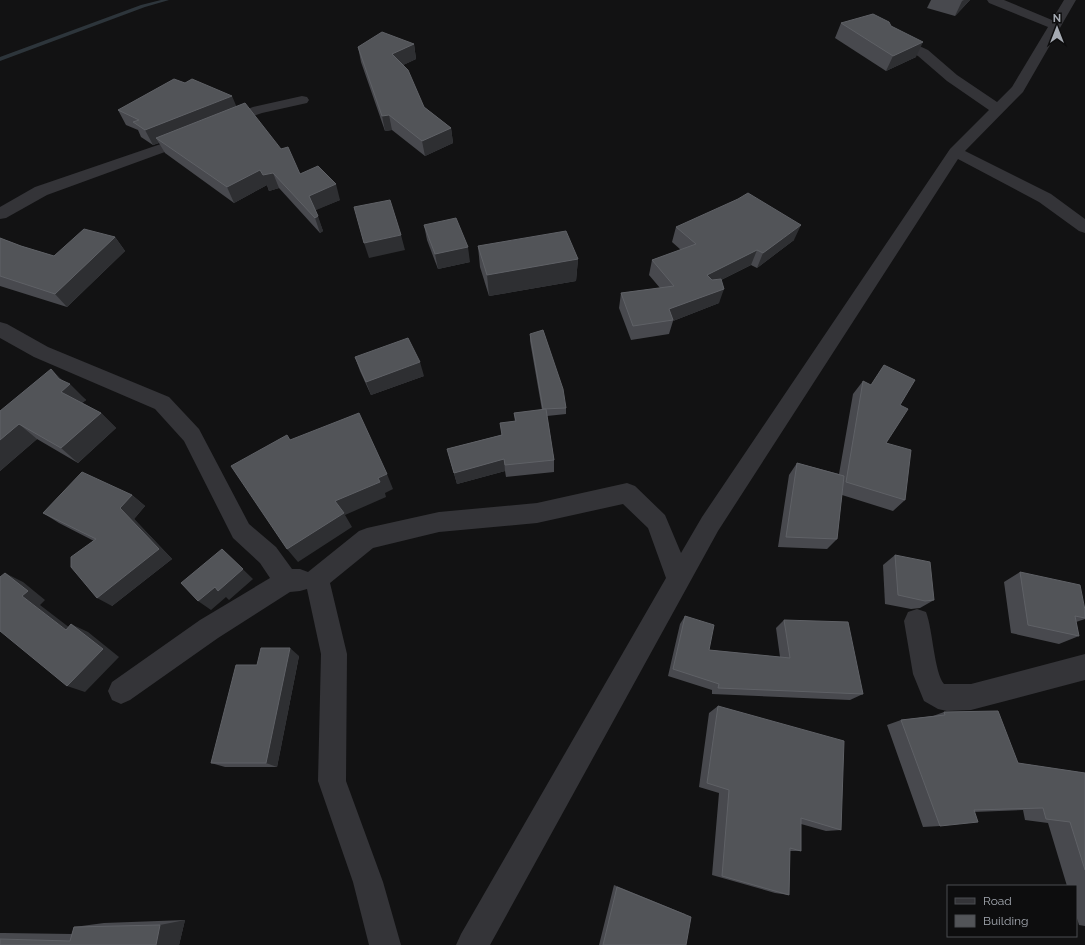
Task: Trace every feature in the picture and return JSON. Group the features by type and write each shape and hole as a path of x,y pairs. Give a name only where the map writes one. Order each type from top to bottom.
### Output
{"street":[{"path":"993,0 1054,26"},
{"path":"472,945 710,524 955,152 1018,89 1070,0"},
{"path":"890,37 923,53 952,78 998,109"},
{"path":"0,214 49,188 152,152 232,119 258,110 302,100"},
{"path":"955,152 1045,198 1085,227"},
{"path":"0,329 41,352 162,403 192,435 241,531 268,555 286,581"},
{"path":"121,691 209,630 286,581 318,579 367,539 439,522 537,513 627,493 657,522 677,574 680,577"},
{"path":"318,579 334,654 332,781 368,882 385,945"},
{"path":"917,621 926,674 933,692 938,696 947,698 970,697 1085,667"}],"building":[{"path":"873,14 889,22 891,26 923,42 893,56 841,23"},
{"path":"382,32 414,44 392,54 408,70 424,107 451,128 422,141 389,115 382,116 358,47"},
{"path":"174,79 185,83 192,79 232,96 145,130 133,122 139,120 118,110"},
{"path":"245,103 281,149 288,147 300,174 318,166 336,184 309,196 318,216 315,218 273,173 263,175 260,170 227,187 156,138"},
{"path":"748,193 801,225 763,253 757,250 707,275 712,280 721,279 724,289 669,309 673,320 633,326 621,293 674,286 652,260 696,244 676,227"},
{"path":"390,200 401,235 364,243 354,207"},
{"path":"456,218 468,247 435,254 424,225"},
{"path":"84,229 115,237 55,294 0,276 0,238 54,256"},
{"path":"566,231 578,259 487,275 478,246"},
{"path":"543,330 563,389 566,408 543,409 530,334"},
{"path":"408,338 420,362 366,382 355,357"},
{"path":"884,365 915,380 900,405 908,409 886,443 911,450 905,500 846,482 863,381 871,385"},
{"path":"51,369 59,379 70,384 61,392 101,413 61,448 19,424 0,440 0,411"},
{"path":"546,409 554,460 505,465 504,459 454,473 447,449 502,435 500,423 516,421 514,413"},
{"path":"359,413 387,474 378,478 380,482 335,501 344,513 287,549 231,466 287,435 290,440"},
{"path":"797,463 844,476 837,539 786,537"},
{"path":"82,472 132,495 120,508 159,549 97,598 71,567 71,557 96,539 43,513"},
{"path":"222,549 243,569 218,591 215,587 198,601 181,583"},
{"path":"895,555 930,562 934,600 925,601 898,595"},
{"path":"1020,572 1080,585 1085,618 1075,616 1079,636 1028,625"},
{"path":"5,573 28,591 22,596 66,630 71,624 103,649 67,686 0,631 0,577"},
{"path":"685,616 714,625 709,650 790,658 784,620 848,622 863,694 718,688 719,684 673,669"},
{"path":"261,648 290,648 266,763 211,763 236,665 257,665"},
{"path":"718,706 844,741 841,830 801,818 801,851 790,848 789,895 722,876 729,790 707,783"},
{"path":"998,711 1018,763 1085,773 1085,870 1070,822 1046,819 1043,808 974,810 978,822 940,826 901,720 945,715 944,712"},
{"path":"617,887 691,917 686,945 603,945"},
{"path":"160,925 156,945 0,945 0,939 70,941 74,927"}],"waterway":[{"path":"0,59 143,6 167,0"}]}
